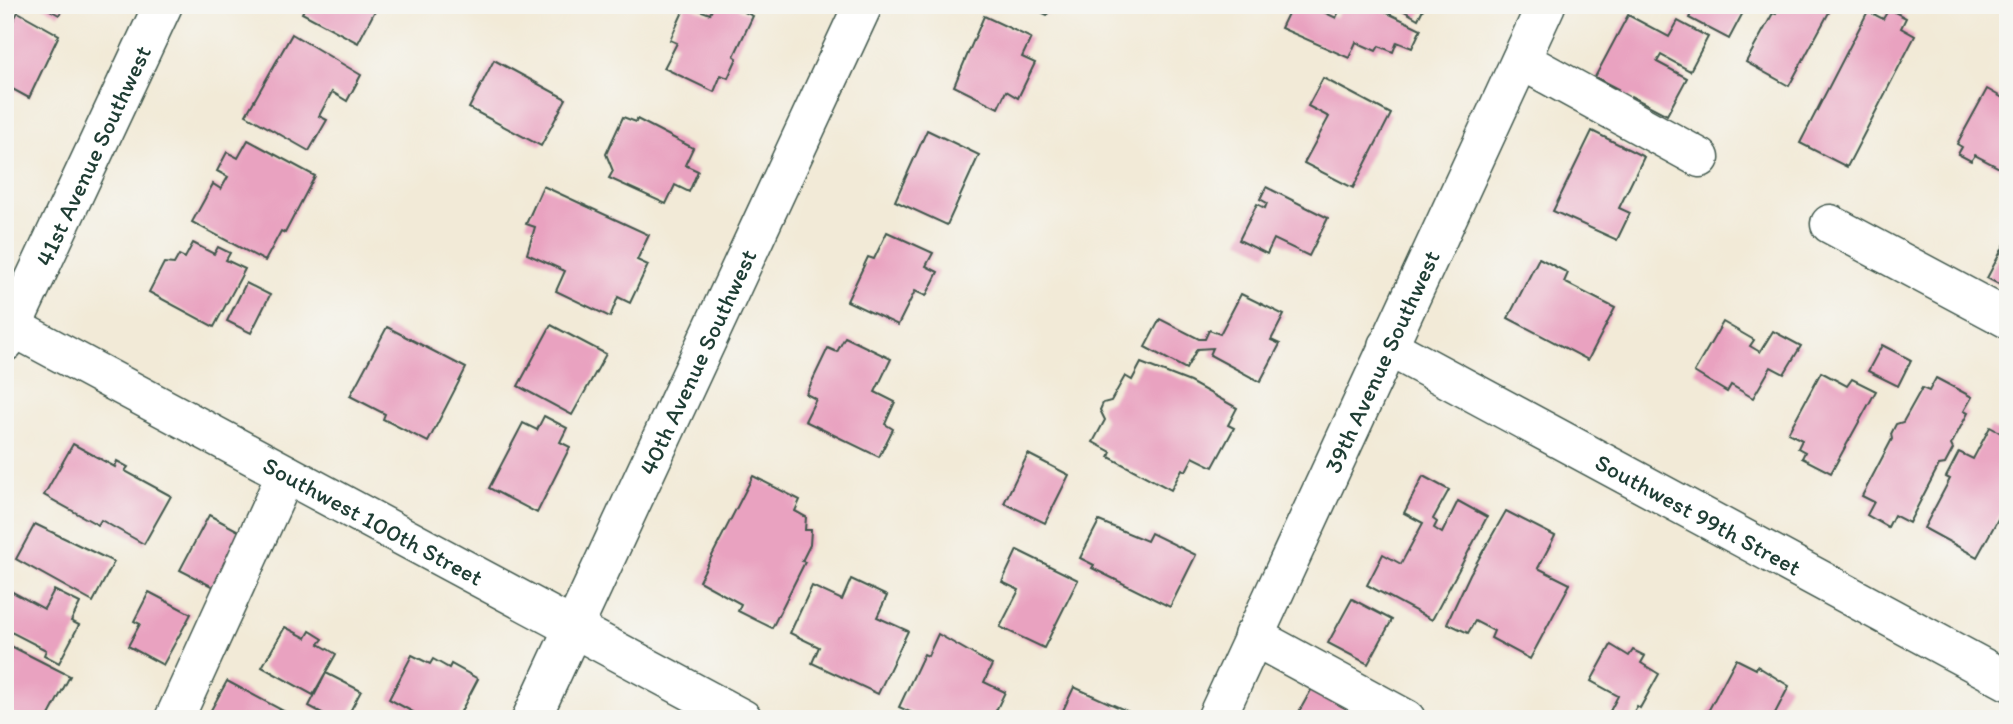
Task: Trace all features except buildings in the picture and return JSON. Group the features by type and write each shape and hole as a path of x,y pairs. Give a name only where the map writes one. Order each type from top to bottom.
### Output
{"street":[{"name":"41st Avenue Southwest","path":"8,330 163,5"},
{"name":"40th Avenue Southwest","path":"531,719 863,5"},
{"name":"39th Avenue Southwest","path":"1216,719 1546,5"},
{"path":"1521,60 1700,158"},
{"path":"1830,224 2008,319"},
{"name":"Southwest 100th Street","path":"8,330 286,474 743,719"},
{"name":"Southwest 99th Street","path":"1387,346 2008,681"},
{"path":"174,719 286,474"},
{"path":"1253,636 1406,719"}]}
